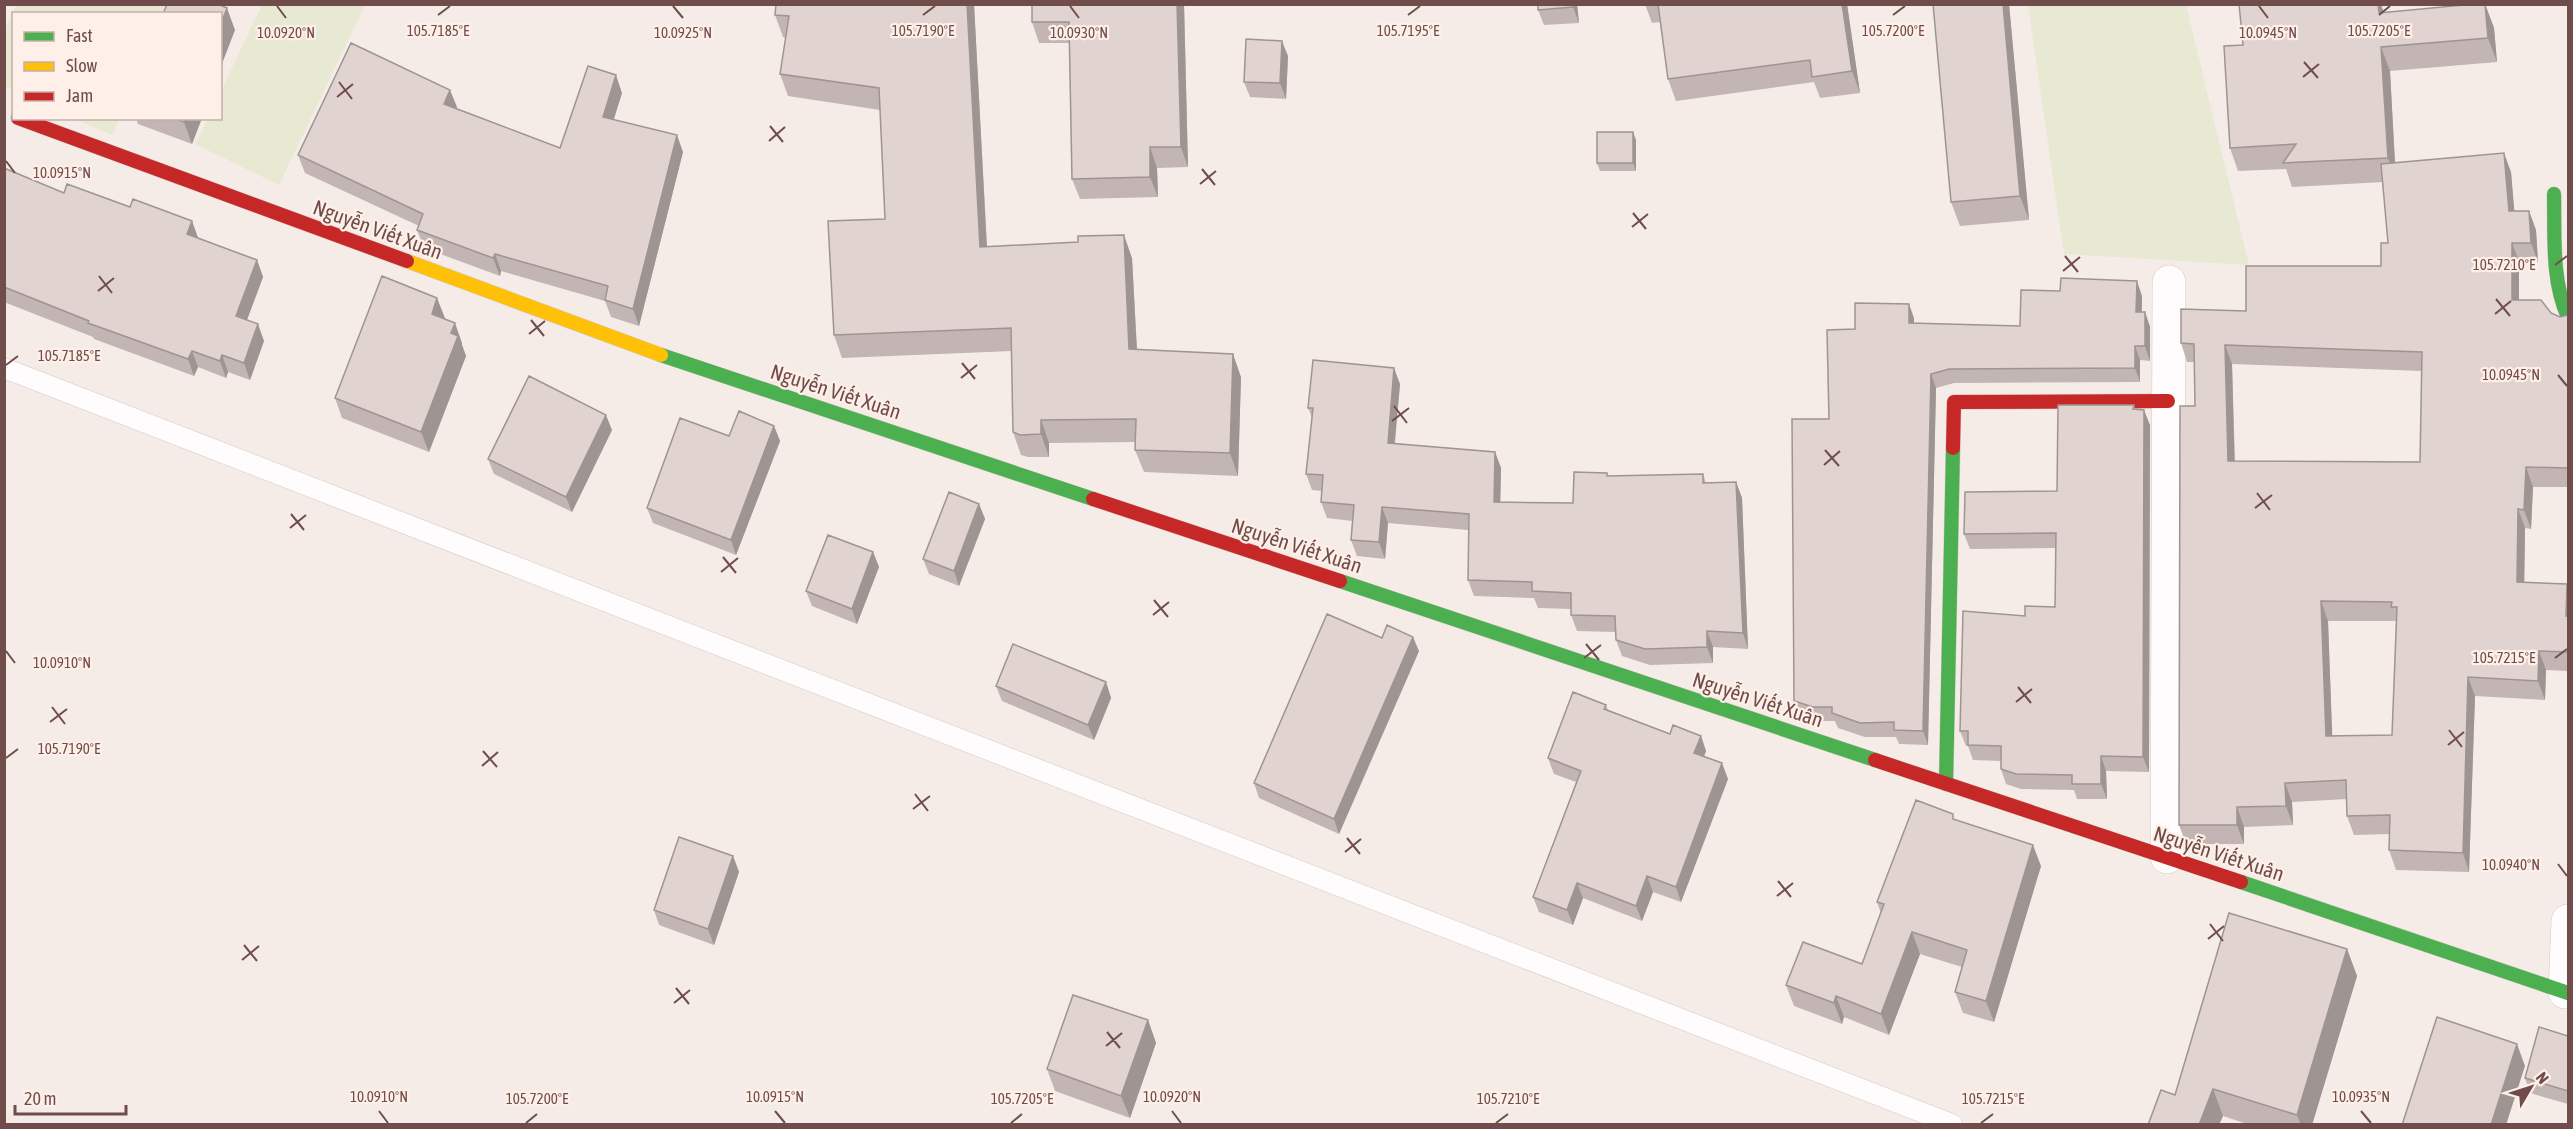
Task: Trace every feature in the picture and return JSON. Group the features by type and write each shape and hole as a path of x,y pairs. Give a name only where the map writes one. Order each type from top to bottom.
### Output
{"street":[{"name":"Nguyễn Viết Xuân","path":"23,120 644,350 2167,857 2567,993"},
{"path":"2553,194 2559,282 2564,310 2568,317"},
{"path":"2167,857 2169,282"},
{"path":"1946,784 1954,402 2168,401"},
{"path":"2567,993 2568,921"}],"lane":[{"path":"4,368 1952,1125"}],"green space":[{"path":"16,5 170,5 166,12 13,12"},
{"path":"262,5 365,5 279,185 195,144 207,120 222,120 222,89"},
{"path":"2028,5 2186,5 2249,265 2064,254"},
{"path":"12,14 12,90 5,86 5,30"},
{"path":"77,120 119,120 112,135"}],"building":[{"path":"167,4 218,4 227,8 222,21 222,12 164,12"},
{"path":"776,4 967,4 980,247 1078,242 1078,236 1124,235 1129,349 1233,354 1230,453 1135,450 1136,419 1041,420 1041,434 1020,435 1013,432 1011,328 834,335 828,221 885,219 879,88 780,74 789,16 775,15"},
{"path":"1032,4 1177,4 1181,147 1150,147 1150,177 1072,179 1069,22 1032,22"},
{"path":"1538,4 1573,4 1573,7 1538,10"},
{"path":"1658,4 1842,4 1852,71 1812,77 1810,60 1668,79"},
{"path":"1933,4 2003,4 2020,196 1951,202"},
{"path":"2239,4 2378,4 2379,13 2485,4 2488,38 2381,47 2388,158 2283,163 2296,144 2230,148 2224,46 2243,45"},
{"path":"1246,39 1282,41 1280,83 1244,82"},
{"path":"351,43 450,90 444,104 560,148 588,66 616,75 603,117 677,135 633,309 605,300 608,286 495,254 493,258 417,230 423,214 298,155"},
{"path":"1597,132 1633,132 1633,163 1597,163"},
{"path":"2504,153 2509,211 2529,211 2531,243 2512,243 2512,300 2541,300 2551,313 2560,317 2568,315 2568,468 2526,467 2524,510 2518,509 2517,582 2567,584 2568,652 2539,651 2538,681 2468,677 2463,853 2389,850 2390,815 2347,816 2346,780 2285,783 2286,806 2237,807 2237,825 2179,825 2180,406 2195,406 2194,344 2181,343 2181,309 2246,311 2246,266 2381,266 2381,243 2388,243 2381,164","holes":["2225,345 2422,352 2420,462 2228,461","2321,601 2392,602 2391,607 2397,607 2392,735 2326,736"]},
{"path":"4,168 64,193 67,184 130,207 133,199 192,221 187,234 257,260 236,316 258,324 244,363 222,355 220,361 192,351 188,359 88,323 89,321 4,287"},
{"path":"382,276 437,298 432,314 455,323 451,333 458,336 421,432 335,398"},
{"path":"2061,278 2137,281 2136,312 2145,312 2145,346 2135,346 2135,368 1949,369 1931,374 1923,731 1894,730 1894,722 1860,723 1832,713 1832,707 1813,707 1794,701 1792,419 1829,419 1827,330 1855,329 1855,303 1909,304 1909,323 2020,326 2021,290 2060,291"},
{"path":"1313,360 1394,368 1388,443 1495,452 1494,502 1573,503 1574,472 1607,473 1607,476 1703,474 1703,483 1736,482 1743,633 1707,631 1707,647 1645,649 1616,640 1615,616 1571,615 1571,593 1532,591 1532,582 1468,580 1469,514 1382,507 1379,542 1351,540 1354,505 1321,502 1323,475 1306,474 1313,408 1308,408"},
{"path":"529,376 606,415 566,497 488,459"},
{"path":"2058,405 2134,405 2133,409 2144,410 2143,757 2101,756 2101,784 2072,784 2072,775 2016,774 2001,769 2001,746 1968,745 1968,731 1960,731 1963,611 2025,616 2025,606 2055,607 2056,533 1964,534 1965,492 2057,491"},
{"path":"739,411 774,426 731,540 647,508 680,418 729,436"},
{"path":"949,492 979,504 954,571 923,559"},
{"path":"828,535 873,552 852,609 806,591"},
{"path":"1327,614 1382,638 1387,625 1413,637 1334,819 1254,783"},
{"path":"1013,644 1106,682 1088,725 996,686"},
{"path":"1573,692 1606,705 1604,709 1670,734 1673,725 1701,736 1694,753 1722,763 1676,887 1647,876 1636,906 1577,883 1567,910 1533,897 1581,771 1548,758"},
{"path":"1916,800 1953,814 1953,819 2033,845 1986,1001 1955,992 1967,950 1912,932 1881,1014 1836,996 1834,1003 1786,985 1803,942 1862,964 1884,904 1877,902"},
{"path":"679,837 733,856 708,929 654,910"},
{"path":"2229,913 2347,949 2297,1115 2213,1089 2199,1125 2148,1125 2161,1090 2175,1095"},
{"path":"1073,995 1148,1020 1121,1096 1047,1069"},
{"path":"2437,1017 2517,1044 2491,1125 2402,1125"},
{"path":"2539,1027 2568,1036 2568,1091 2525,1078"}],"traffic: fast":[{"path":"2554,194 2556,272 2568,317"},
{"path":"661,355 1093,499"},
{"path":"1946,784 1953,448"},
{"path":"1340,581 1875,760"},
{"path":"2241,882 2568,993"}],"traffic: slow":[{"path":"407,261 661,355"}],"traffic: jam":[{"path":"23,120 407,261"},
{"path":"1953,448 1954,402 2168,401"},
{"path":"1093,499 1340,581"},
{"path":"1875,760 2241,882"}]}
